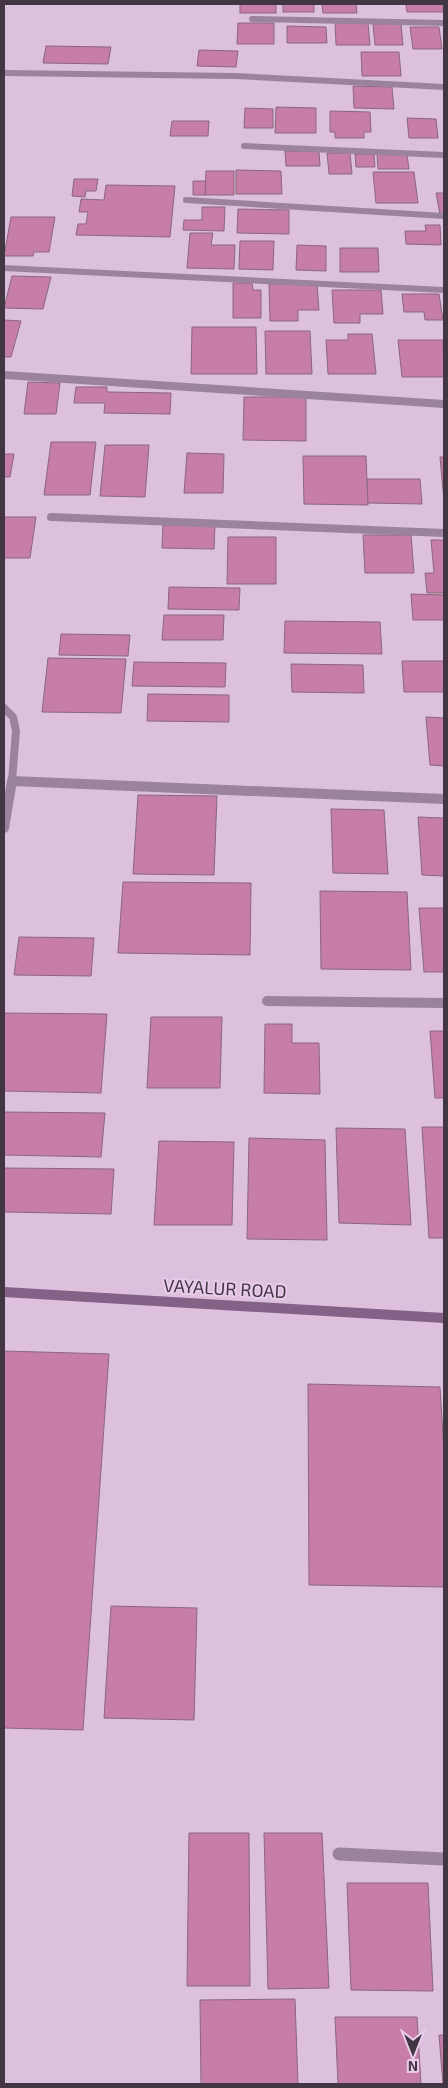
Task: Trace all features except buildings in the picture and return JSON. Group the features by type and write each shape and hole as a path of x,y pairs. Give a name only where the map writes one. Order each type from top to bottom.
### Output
{"main road":[{"name":"VAYALUR ROAD","path":"4,1292 444,1318"}],"street":[{"path":"252,19 444,22"},
{"path":"4,73 235,76 444,86"},
{"path":"244,146 444,155"},
{"path":"186,200 444,216"},
{"path":"4,268 444,290"},
{"path":"4,375 444,404"},
{"path":"51,517 444,533"},
{"path":"4,708 13,717 16,732 12,781 4,828"},
{"path":"12,781 444,799"},
{"path":"267,1001 444,1003"},
{"path":"339,1854 444,1859"}]}
